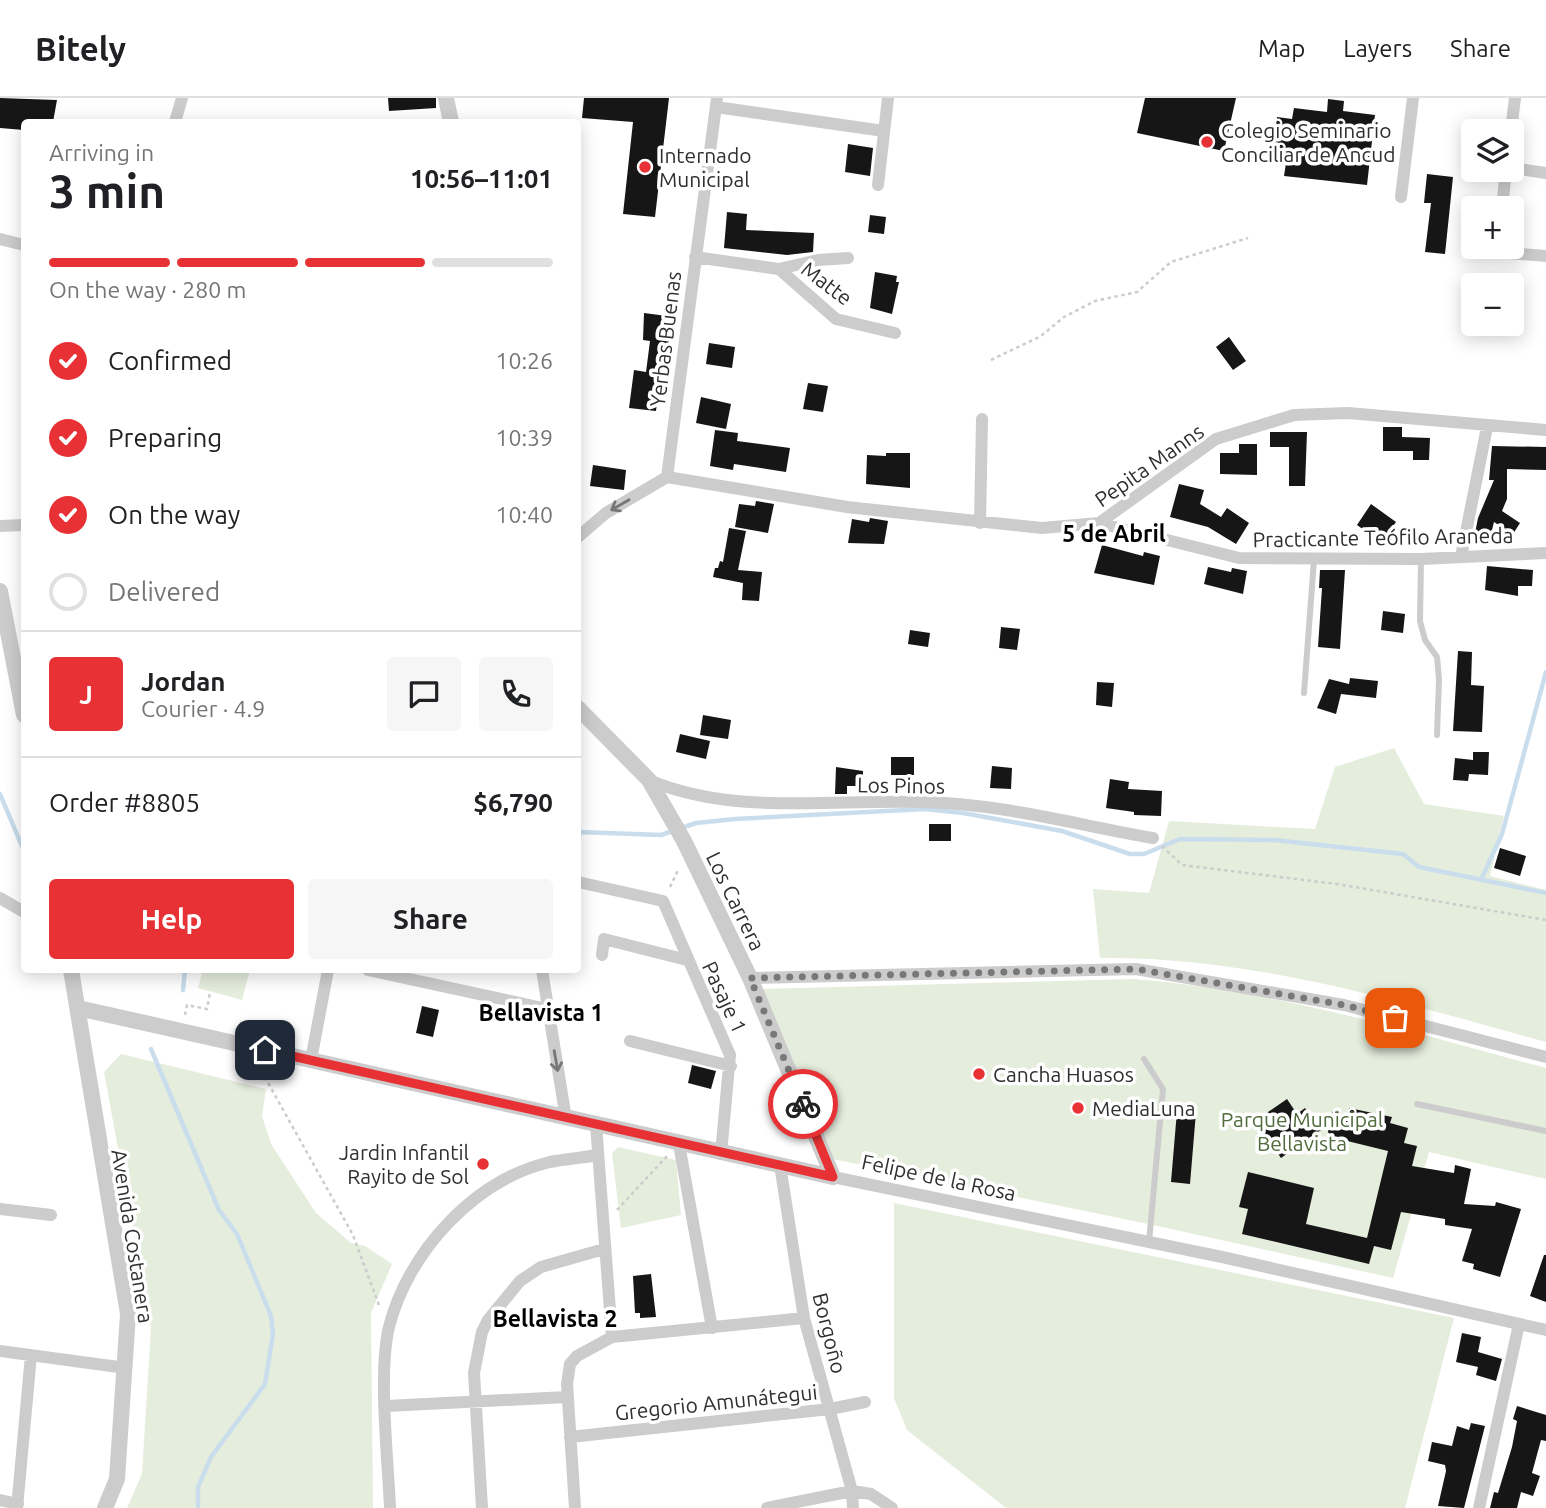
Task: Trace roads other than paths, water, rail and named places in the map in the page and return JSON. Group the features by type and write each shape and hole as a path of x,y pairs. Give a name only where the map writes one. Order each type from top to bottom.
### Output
{"street":[{"path":"176,119 182,98"},
{"path":"446,98 451,119"},
{"path":"878,185 888,98"},
{"path":"1401,197 1413,98"},
{"path":"1512,119 1515,98"},
{"path":"717,102 884,131"},
{"name":"Yerbas Buenas","path":"667,477 717,102"},
{"path":"1524,170 1546,173"},
{"path":"0,239 21,244"},
{"path":"1524,254 1546,256"},
{"name":"Matte","path":"695,257 779,269 818,260 848,258"},
{"name":"Matte","path":"779,269 836,319 895,333"},
{"name":"Pepita Manns","path":"667,477 847,507 1042,528 1099,523 1216,439 1294,415 1348,413 1546,430"},
{"path":"980,523 982,419"},
{"path":"1461,557 1487,427"},
{"path":"581,534 606,513 667,477"},
{"name":"Practicante Teófilo Araneda","path":"1099,523 1239,558 1314,561 1546,553"},
{"path":"0,526 21,525"},
{"path":"0,591 21,700"},
{"name":"Los Carrera","path":"581,711 649,780 686,845 750,978 833,1177"},
{"name":"Los Pinos","path":"649,780 705,798 815,804 923,802 978,807 1153,838"},
{"name":"Pasaje 1","path":"581,883 663,901 726,1043 731,1066 721,1154"},
{"path":"0,898 21,910"},
{"path":"602,955 604,939 687,960"},
{"path":"750,978 1136,969 1344,1005 1546,1057"},
{"name":"Avenida Costanera","path":"72,973 128,1314 117,1479 105,1508"},
{"path":"311,1060 327,973"},
{"path":"382,973 547,1009"},
{"path":"542,973 566,1119"},
{"name":"Felipe de la Rosa","path":"78,1008 721,1154 1149,1242 1546,1330"},
{"path":"630,1041 731,1066"},
{"path":"596,1125 612,1337"},
{"path":"679,1144 712,1328"},
{"path":"390,1508 386,1406 389,1327 415,1263 442,1228 495,1185 548,1163 597,1155"},
{"name":"Borgoño","path":"780,1165 804,1318 852,1491 853,1508"},
{"path":"0,1209 51,1215"},
{"path":"482,1508 475,1401 478,1345 488,1320 520,1281 541,1267 604,1249"},
{"path":"575,1508 567,1397 570,1364 590,1346 612,1337 804,1318"},
{"path":"1479,1508 1519,1324"},
{"path":"0,1351 126,1368"},
{"path":"0,1500 18,1506 31,1355"},
{"path":"386,1406 567,1397"},
{"name":"Gregorio Amunátegui","path":"570,1437 830,1409 865,1402"},
{"path":"767,1508 852,1491 871,1494 892,1508"}],"lane":[{"path":"1421,559 1420,621 1425,640 1437,657 1437,735"},
{"path":"1304,693 1314,561"},
{"path":"1144,1059 1163,1089 1149,1242"},
{"path":"1417,1104 1546,1131"}],"waterway":[{"path":"1481,880 1502,834 1546,672"},
{"path":"0,794 21,844"},
{"path":"581,832 661,835 696,823 735,819 925,809 1062,831 1130,854 1144,854 1180,839 1274,840 1403,854 1419,867 1546,893"},
{"path":"183,990 185,973"},
{"path":"151,1049 219,1210 237,1234 271,1316 273,1334 265,1384 211,1457 198,1487 198,1508"}],"place":[{"name":"Colegio Seminario Conciliar de Ancud","path":"1207,142"},
{"name":"Internado Municipal","path":"645,167"},
{"name":"Cancha Huasos","path":"979,1074"},
{"name":"MediaLuna","path":"1078,1108"},
{"name":"Jardin Infantil Rayito de Sol","path":"483,1164"}],"district":[{"name":"5 de Abril","path":"1114,533"},
{"name":"Bellavista 1","path":"541,1012"},
{"name":"Bellavista 2","path":"555,1318"}],"park label":[{"name":"Parque Municipal Bellavista","path":"1302,1131"}]}
